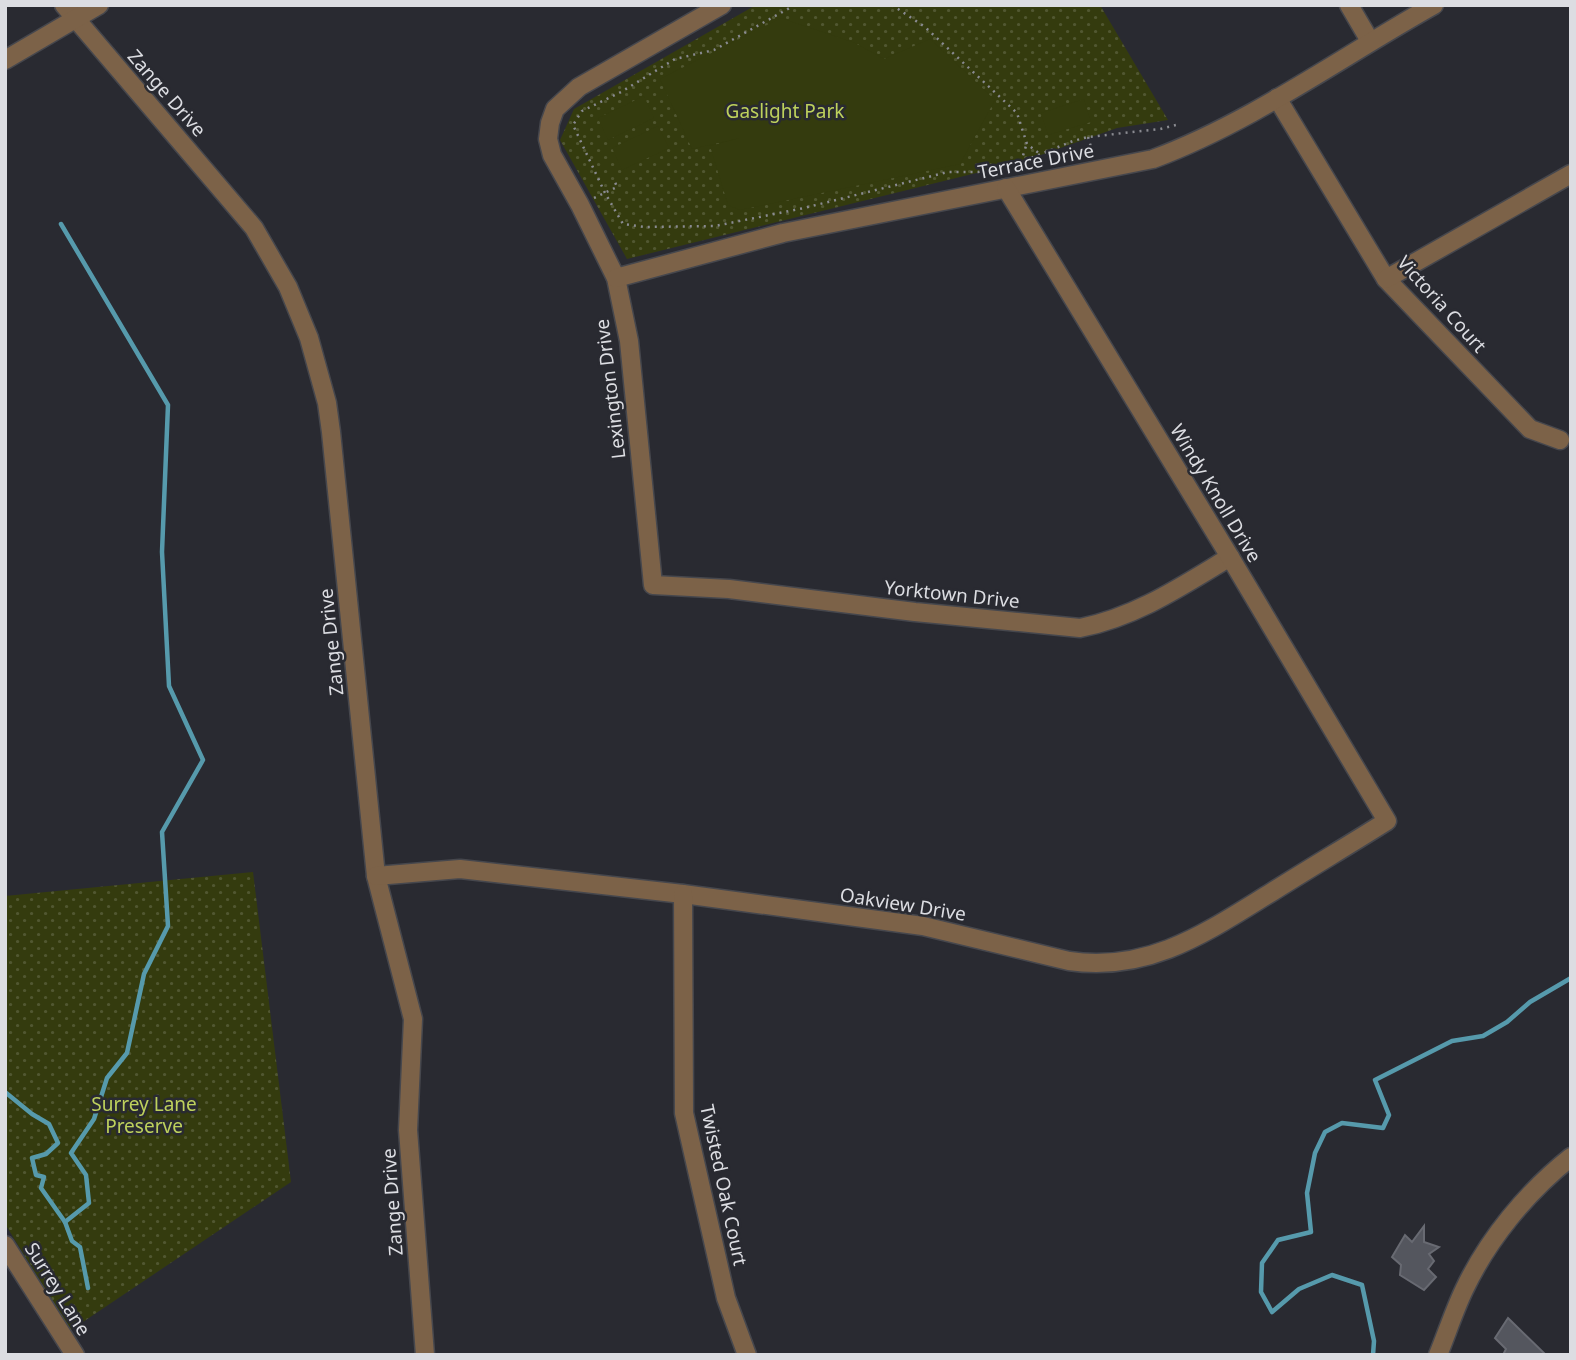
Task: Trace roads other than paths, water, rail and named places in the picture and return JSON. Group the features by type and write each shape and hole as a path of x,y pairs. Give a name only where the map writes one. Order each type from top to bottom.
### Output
{"street":[{"path":"5,60 69,12 99,5"},
{"name":"Lexington Drive","path":"653,585 629,341 616,278 552,156 548,139 555,109 579,87 722,5"},
{"path":"1349,5 1370,41"},
{"name":"Terrace Drive","path":"616,278 783,233 1153,159 1189,145 1278,97 1434,5"},
{"name":"Zange Drive","path":"69,12 254,228 288,287 309,338 327,403 376,876 414,1019 408,1130 425,1355"},
{"name":"Victoria Court","path":"1278,97 1387,279 1530,429 1560,440"},
{"path":"1387,279 1571,174"},
{"name":"Windy Knoll Drive","path":"1006,188 1387,821"},
{"name":"Yorktown Drive","path":"653,585 729,589 915,612 1080,628 1104,624 1138,611 1230,557"},
{"name":"Oakview Drive","path":"376,876 460,869 683,894 923,926 1069,961 1112,963 1138,958 1197,938 1387,821"},
{"name":"Twisted Oak Court","path":"683,894 684,1113 726,1298 747,1355"},
{"path":"1438,1355 1464,1289 1498,1232 1540,1184 1571,1157"},
{"name":"Surrey Lane","path":"5,1245 75,1355"}],"waterway":[{"path":"61,224 168,405 162,552 169,686 203,760 162,832 168,926 144,974 127,1053 107,1078 94,1119 71,1153 86,1175 89,1203 65,1222"},
{"path":"1373,1355 1374,1341 1362,1285 1332,1275 1299,1289 1272,1312 1261,1292 1262,1263 1278,1240 1311,1232 1307,1193 1315,1153 1325,1132 1342,1123 1383,1128 1389,1115 1375,1080 1452,1041 1483,1036 1507,1022 1530,1002 1571,978"},
{"path":"5,1092 49,1124 58,1143 46,1154 32,1158 36,1175 44,1177 41,1188 65,1222 72,1241 80,1247 88,1288"}],"park label":[{"name":"Gaslight Park","path":"785,111"},
{"name":"Surrey Lane Preserve","path":"144,1115"}]}
